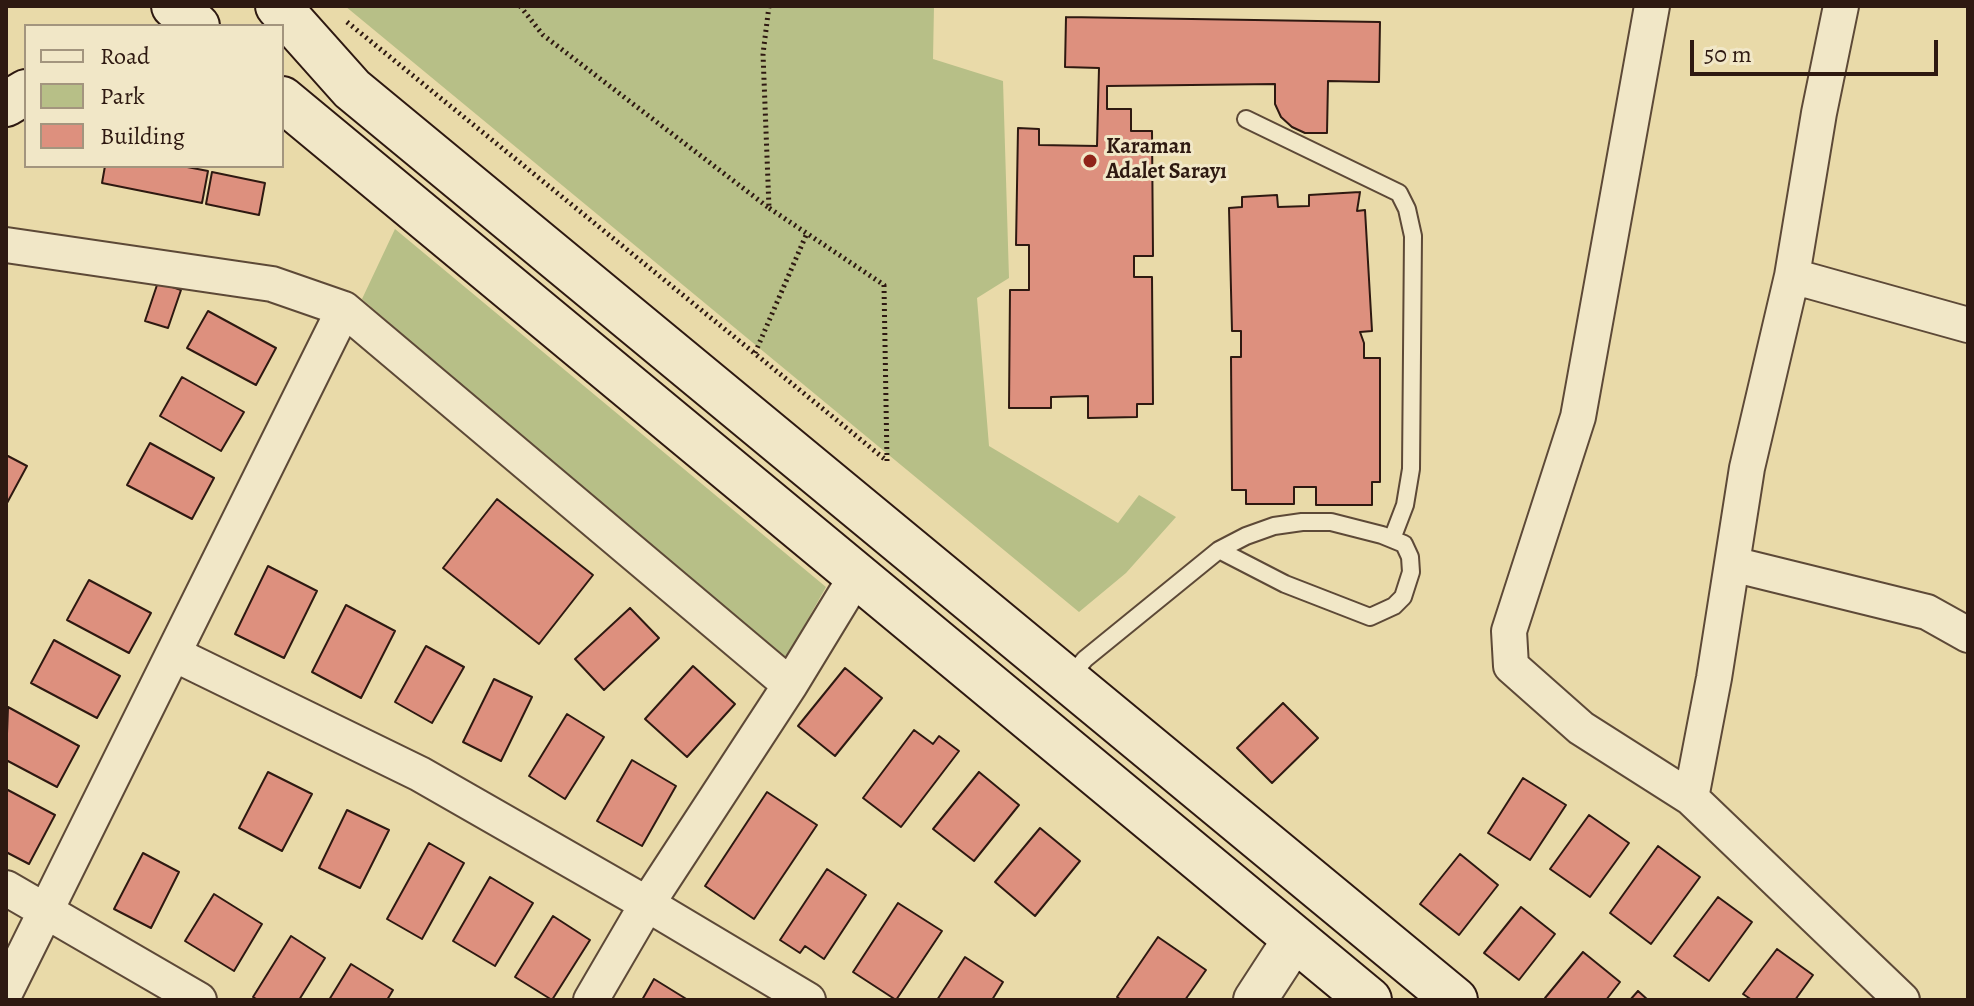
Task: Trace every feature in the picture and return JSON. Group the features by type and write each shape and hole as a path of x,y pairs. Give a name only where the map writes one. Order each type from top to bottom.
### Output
{"main road":[{"path":"174,6 195,24"},
{"path":"278,6 352,89 1455,1000"},
{"path":"6,104 24,93"},
{"path":"284,101 1369,1000"}],"street":[{"path":"1652,6 1578,417 1509,631 1511,666 1581,728 1691,798 1902,1000"},
{"path":"1691,798 1714,678 1747,468 1792,276 1819,113 1841,6"},
{"path":"6,245 272,284 344,309 790,685"},
{"path":"1792,276 1968,325"},
{"path":"6,991 344,309"},
{"path":"1732,564 1927,612 1968,635"},
{"path":"591,1000 647,904 790,685 857,575"},
{"path":"174,654 420,774 808,1000"},
{"path":"6,888 199,1000"},
{"path":"1255,1000 1294,940"}],"lane":[{"path":"1246,119 1399,193 1407,209 1413,236 1411,469 1405,505 1392,539"},
{"path":"1068,679 1085,659 1219,550 1274,526 1331,522 1392,539 1404,544 1410,557 1411,572 1408,586 1394,606 1370,617 1285,584 1219,550"}],"path":[{"path":"339,16 887,461 884,285 769,208 543,35 520,6"},
{"path":"769,6 763,54 769,208"},
{"path":"755,353 807,233"}],"green space":[{"path":"345,6 934,6 933,59 1003,81 1009,278 977,298 989,446 1118,523 1139,495 1176,517 1126,573 1079,612"},
{"path":"395,229 826,587 782,665 362,299"}],"building":[{"path":"1066,17 1380,22 1379,82 1328,81 1327,133 1305,133 1281,117 1275,104 1275,84 1107,86 1107,109 1131,109 1131,131 1152,131 1153,256 1134,256 1134,277 1152,277 1153,404 1137,404 1137,417 1088,418 1088,396 1051,397 1051,408 1009,408 1010,290 1029,290 1029,245 1016,245 1018,128 1039,129 1039,145 1097,146 1099,68 1065,67"},
{"path":"105,168 192,168 208,171 202,203 102,183"},
{"path":"212,172 265,183 259,215 206,204"},
{"path":"1360,192 1357,211 1365,210 1372,331 1360,332 1364,358 1380,358 1380,482 1372,482 1372,505 1316,505 1316,487 1294,487 1294,504 1246,504 1246,490 1232,490 1231,357 1241,357 1241,331 1232,331 1229,208 1242,207 1242,197 1277,195 1278,207 1309,206 1309,195"},
{"path":"158,282 181,290 168,328 145,321"},
{"path":"208,311 276,348 256,385 187,348"},
{"path":"182,377 244,412 221,451 160,416"},
{"path":"150,443 214,478 192,519 127,485"},
{"path":"6,455 27,466 7,503 6,502"},
{"path":"497,499 593,575 539,644 443,568"},
{"path":"268,566 317,591 284,658 235,634"},
{"path":"89,580 151,613 129,653 67,620"},
{"path":"346,605 395,631 361,698 312,672"},
{"path":"630,608 659,638 604,690 575,659"},
{"path":"54,640 120,676 97,718 31,683"},
{"path":"426,646 464,667 432,723 395,702"},
{"path":"693,666 735,704 687,757 645,719"},
{"path":"845,668 882,698 835,756 798,726"},
{"path":"494,679 532,697 501,761 463,742"},
{"path":"1283,703 1318,738 1272,783 1237,748"},
{"path":"8,707 79,746 57,787 6,760"},
{"path":"567,714 604,737 565,799 529,776"},
{"path":"914,730 933,744 939,736 959,751 901,827 863,798"},
{"path":"632,760 676,786 642,846 597,821"},
{"path":"268,772 312,794 282,851 239,828"},
{"path":"979,772 1019,805 974,861 933,829"},
{"path":"1523,778 1566,805 1530,860 1488,833"},
{"path":"6,789 55,815 29,864 6,852"},
{"path":"767,792 817,825 754,919 705,886"},
{"path":"347,810 389,830 360,888 319,868"},
{"path":"1589,815 1629,843 1590,897 1550,869"},
{"path":"1040,828 1080,861 1035,916 995,882"},
{"path":"429,843 464,863 422,939 387,919"},
{"path":"1658,846 1700,877 1651,944 1610,913"},
{"path":"143,853 179,872 151,928 114,909"},
{"path":"1460,854 1498,885 1459,935 1420,904"},
{"path":"827,869 866,895 824,959 805,946 800,953 780,940"},
{"path":"490,877 533,903 495,966 453,941"},
{"path":"214,894 262,924 234,971 185,941"},
{"path":"1718,897 1752,922 1709,981 1674,956"},
{"path":"898,903 942,931 896,1000 853,972"},
{"path":"1521,907 1555,934 1519,980 1484,953"},
{"path":"553,916 590,940 552,1000 515,977"},
{"path":"291,936 325,958 299,1000 258,1000 253,997"},
{"path":"1158,937 1206,970 1185,1000 1121,1000 1117,997"},
{"path":"1777,949 1813,975 1795,1000 1752,1000 1743,994"},
{"path":"1583,952 1620,982 1606,1000 1545,998"},
{"path":"965,957 1003,982 992,1000 937,1000"},
{"path":"351,964 393,990 387,1000 329,1000"},
{"path":"654,979 688,1000 642,1000"},
{"path":"1638,991 1648,1000 1630,1000"}],"place":[{"name":"Karaman Adalet Sarayı","path":"1090,161"}]}
